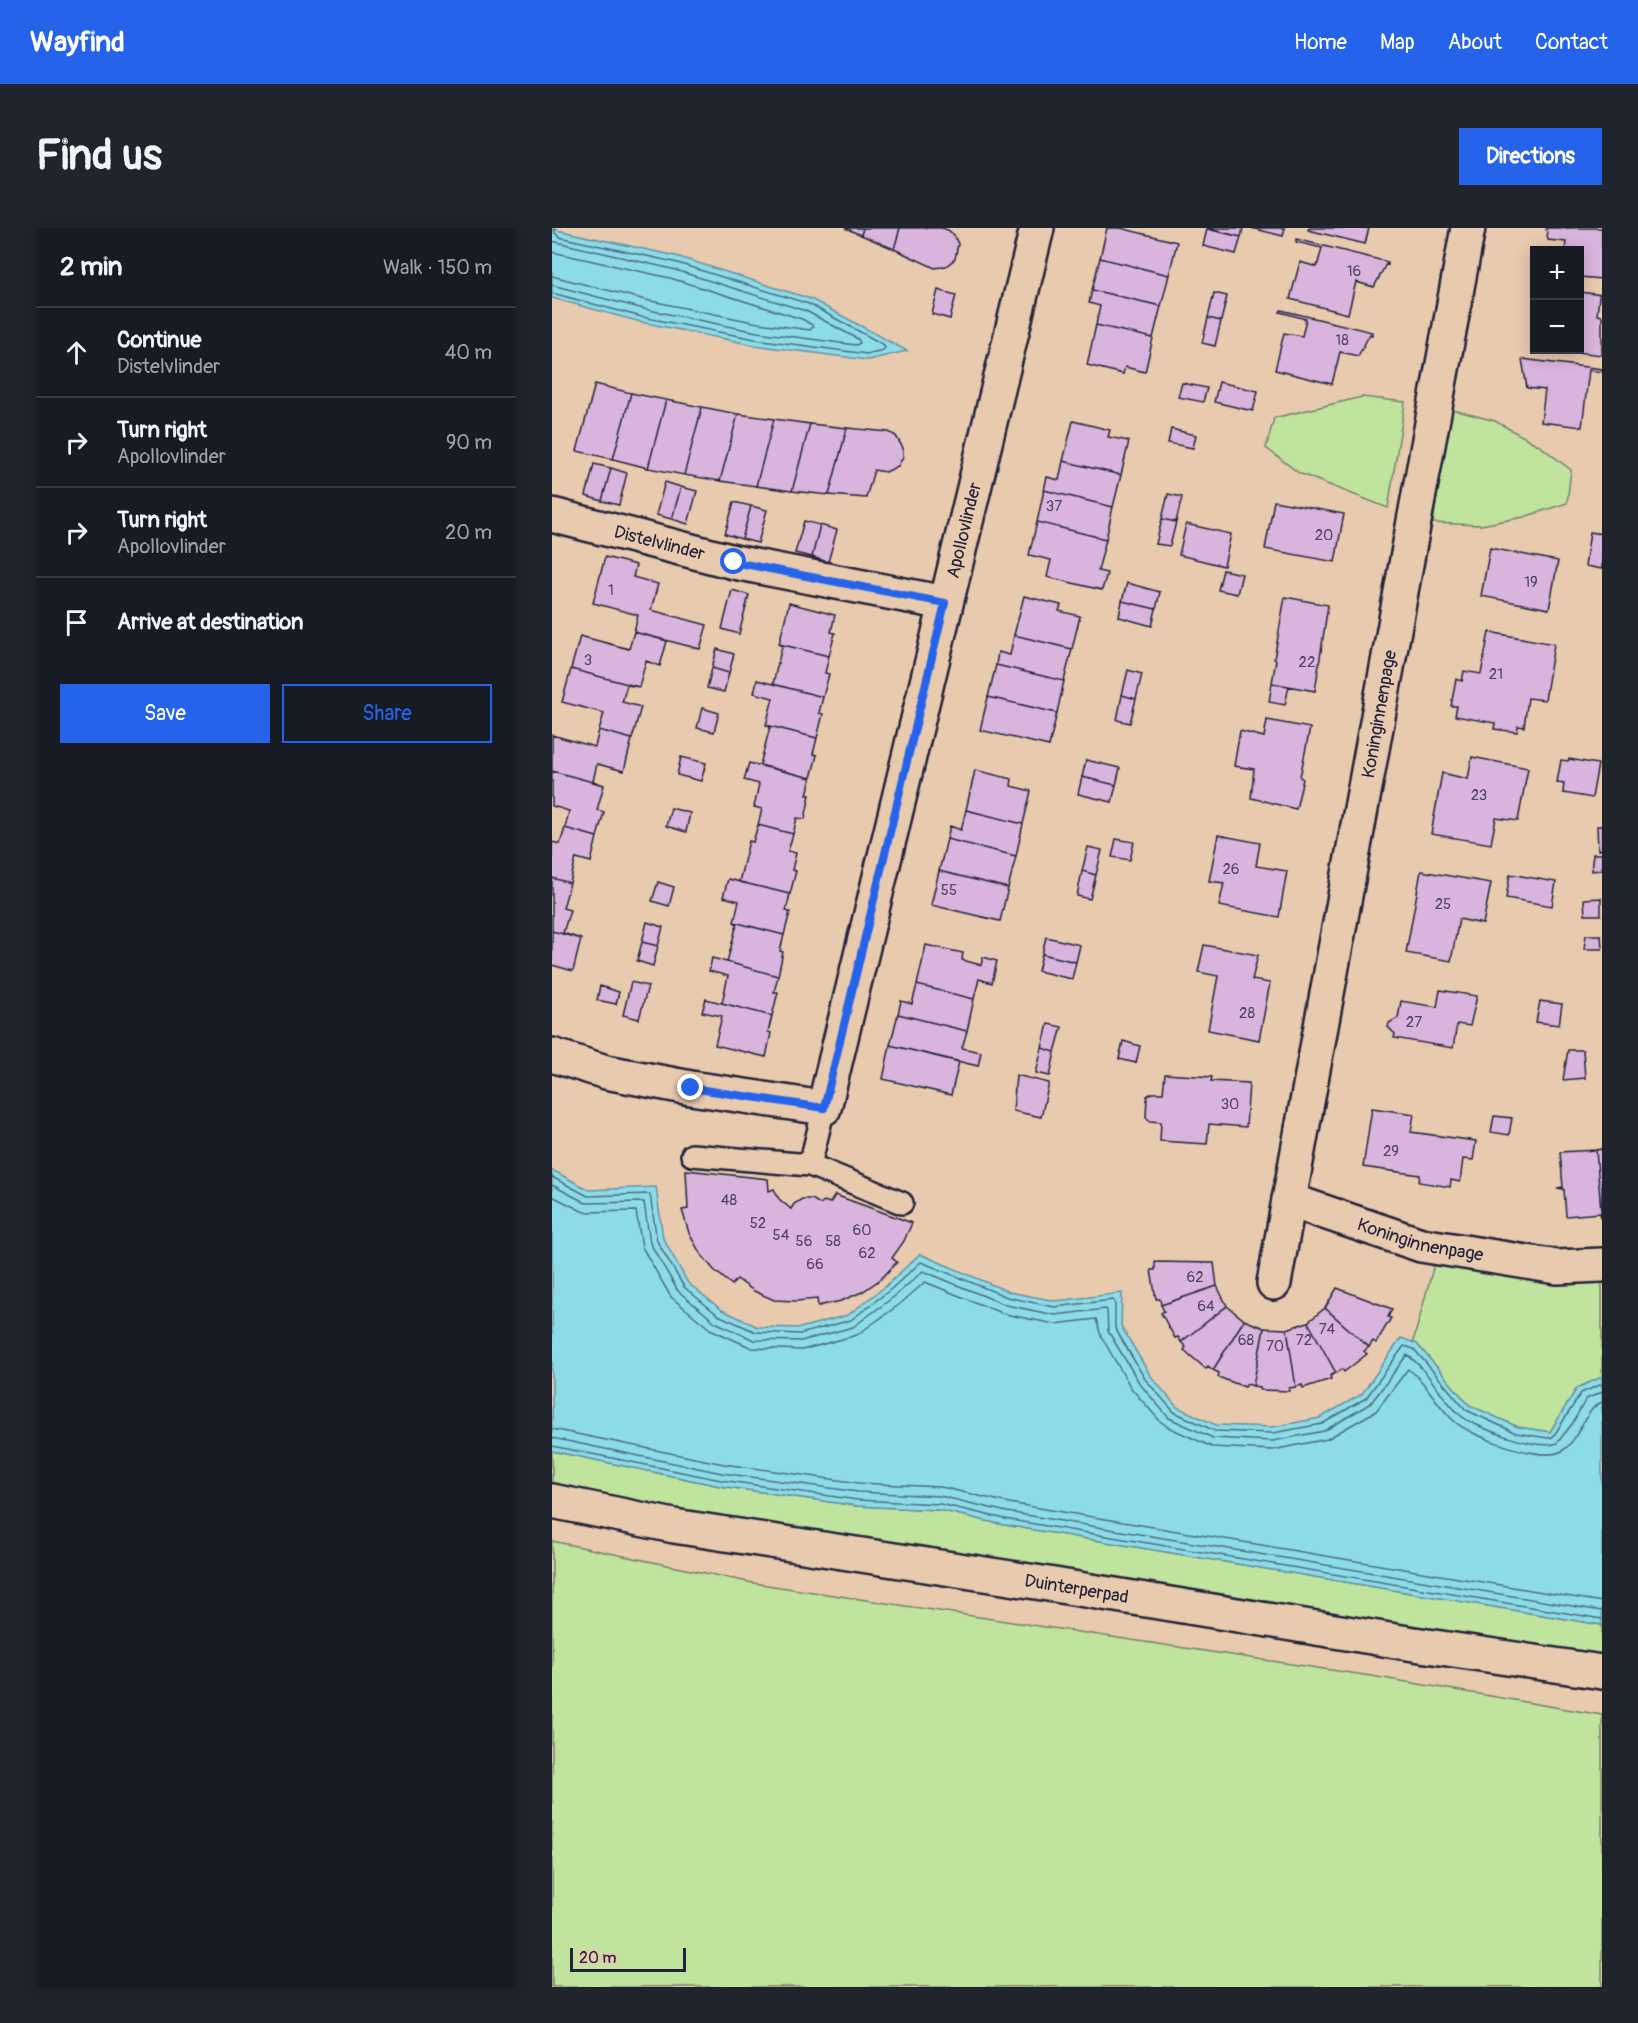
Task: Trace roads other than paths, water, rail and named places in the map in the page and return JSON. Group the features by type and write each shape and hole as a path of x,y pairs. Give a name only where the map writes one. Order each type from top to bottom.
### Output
{"street":[{"name":"Apollovlinder","path":"824,1108 1037,228"},
{"name":"Koninginnenpage","path":"1274,1283 1468,228"},
{"name":"Distelvlinder","path":"552,515 734,562 945,603"},
{"path":"552,1055 606,1071 691,1088 824,1108"},
{"name":"Koninginnenpage","path":"1289,1200 1421,1245 1557,1267 1602,1265"},
{"name":"Duinterperpad","path":"552,1501 674,1526 1013,1578 1425,1646 1602,1672"}],"lane":[{"path":"810,1165 824,1108"},
{"path":"692,1155 810,1165 902,1203"}],"water":[{"path":"552,229 676,256 811,299 907,351 868,360 754,345 641,322 552,298"},
{"path":"552,1170 589,1190 656,1187 663,1238 688,1283 722,1310 758,1327 800,1328 848,1315 886,1286 920,1254 1009,1292 1056,1301 1122,1293 1121,1326 1150,1375 1177,1407 1216,1425 1273,1427 1320,1418 1362,1394 1401,1338 1417,1344 1469,1405 1518,1427 1550,1432 1577,1388 1602,1377 1602,1625 1004,1525 939,1510 857,1506 720,1486 552,1451"}]}
